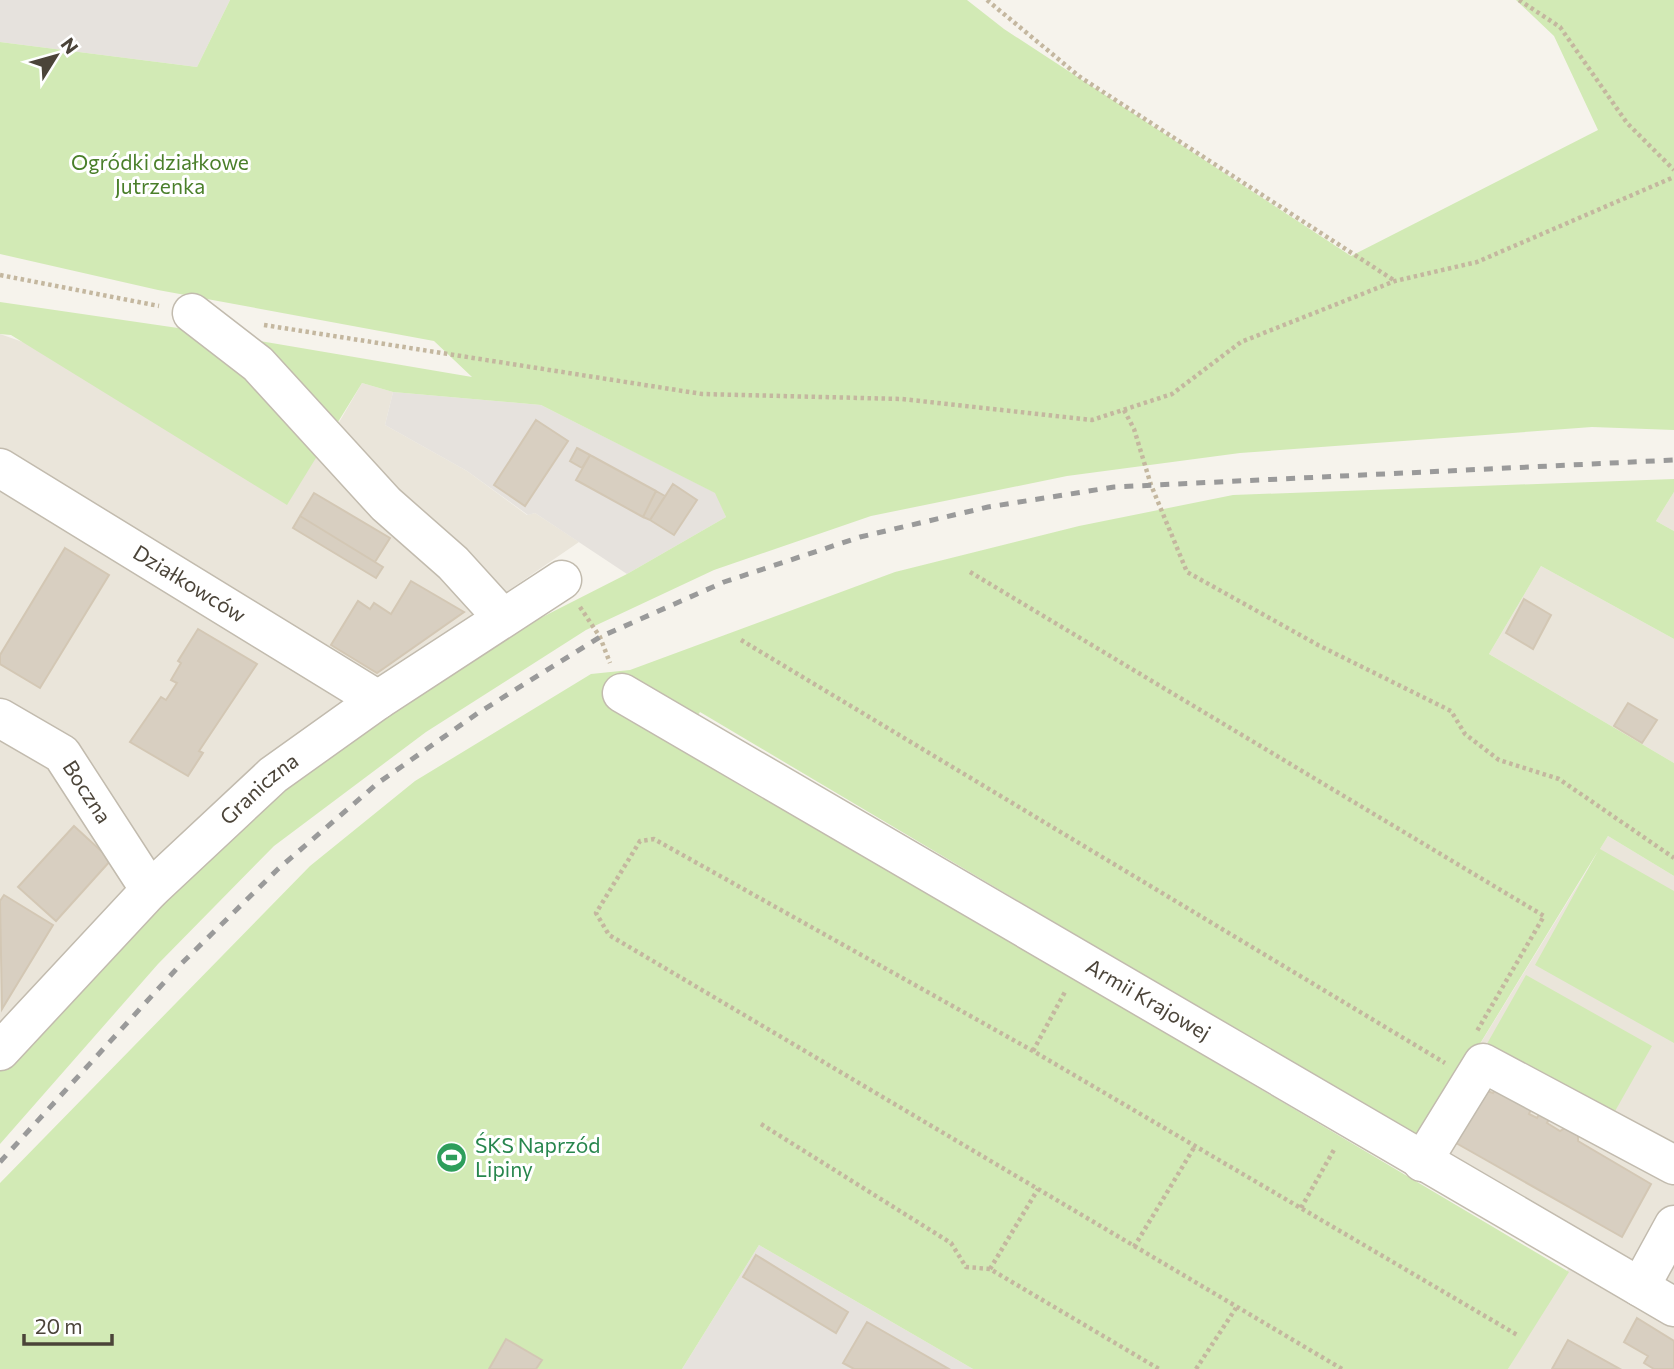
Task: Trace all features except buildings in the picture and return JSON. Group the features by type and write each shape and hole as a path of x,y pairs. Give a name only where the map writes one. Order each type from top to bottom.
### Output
{"street":[{"path":"192,313 258,363 386,504 453,563 503,618"},
{"name":"Działkowców","path":"0,468 378,700"},
{"name":"Graniczna","path":"0,1051 150,890 273,775 378,700 562,580"},
{"name":"Armii Krajowej","path":"622,693 1080,963 1674,1307"},
{"name":"Boczna","path":"0,718 62,754 150,890"},
{"path":"1422,1162 1483,1063 1674,1165"},
{"path":"1640,1287 1674,1225"}],"path":[{"path":"987,0 1080,77 1395,281"},
{"path":"1519,0 1560,27 1627,123 1674,170"},
{"path":"261,324 702,394 902,398 1092,420 1172,394 1241,342 1395,281 1477,262 1674,177"},
{"path":"0,275 192,313"},
{"path":"1124,410 1134,429 1151,485 1187,572 1318,645 1451,711 1465,734 1499,760 1559,779 1674,858"},
{"path":"970,572 1544,916"},
{"path":"562,580 600,637 622,693"},
{"path":"741,640 1455,1069"},
{"path":"1342,1369 609,935 596,913 639,841 654,839 1033,1051 1519,1336"},
{"path":"1033,1051 1080,963"},
{"path":"1301,1208 1351,1120"},
{"path":"761,1124 951,1243 966,1267 990,1269 1159,1369"},
{"path":"1135,1247 1195,1146"},
{"path":"990,1269 1038,1189"},
{"path":"1196,1369 1236,1308"}],"shaded area":[{"path":"0,0 230,0 197,67 0,42"},
{"path":"0,334 324,448 362,383 393,392 385,425 467,471 527,515 535,513 579,542 256,767 115,898 0,1025"},
{"path":"393,392 541,405 716,493 726,517 627,574 535,513 528,515 467,471 385,425"},
{"path":"1674,492 1674,531 1656,521"},
{"path":"1541,566 1674,639 1674,763 1489,654"},
{"path":"1608,836 1674,876 1674,1369 1508,1369 1589,1234 1421,1140"},
{"path":"759,1245 973,1369 682,1369"}],"green space":[{"name":"Ogródki działkowe Jutrzenka","path":"230,0 967,0 1004,29 1351,256 1598,130 1554,36 1516,0 1674,0 1674,430 1592,427 1240,453 1067,476 871,516 714,570 586,630 426,732 274,846 158,964 0,1144 0,1066 102,957 306,763 491,643 627,574 726,517 715,493 541,405 393,392 362,383 287,505 11,335 0,334 0,302 219,334 472,377 434,341 158,290 0,254 0,42 197,67"},
{"path":"1674,479 1674,492 1656,521 1674,531 1674,639 1541,566 1489,654 1674,763 1674,876 1608,836 1600,849 1674,891 1674,1043 1535,965 1598,851 1421,1140 700,712 678,744 1569,1272 1508,1369 973,1369 759,1245 682,1369 0,1369 0,1183 310,866 415,781 591,674 630,670 895,572 1079,526 1233,495"},
{"path":"1526,975 1652,1046 1610,1120 1484,1049"}],"railway":[{"path":"0,1162 180,965 278,869 378,783 478,713 600,637 724,582 860,537 988,507 1114,487 1674,460"}],"place":[{"name":"ŚKS Naprzód Lipiny","path":"452,1158"}]}
